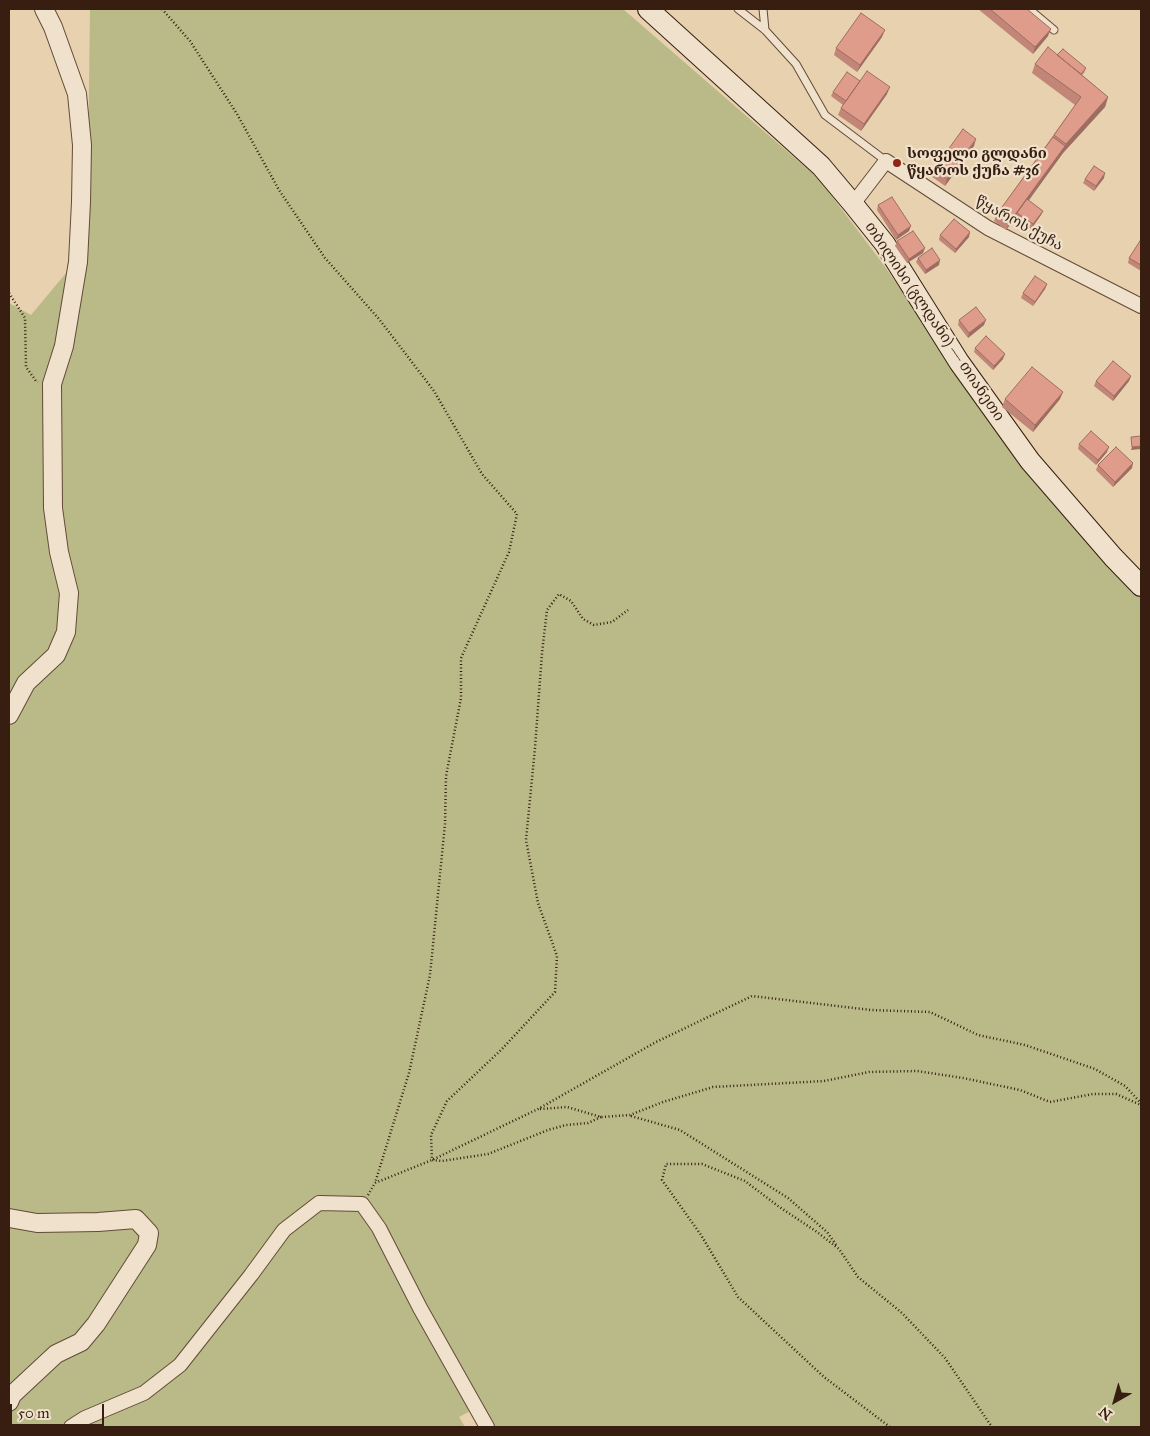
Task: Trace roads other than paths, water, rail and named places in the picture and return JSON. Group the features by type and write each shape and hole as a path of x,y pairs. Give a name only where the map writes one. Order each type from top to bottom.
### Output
{"main road":[{"name":"თბილისი (გლდანი) — თიანეთი","path":"648,9 821,166 885,244 954,355 1030,461 1113,557 1141,586"}],"street":[{"path":"9,715 26,684 56,655 66,632 69,593 59,552 53,508 52,384 64,346 78,262 82,145 77,94 53,28 44,9"},
{"path":"853,204 886,161"},
{"name":"წყაროს ქუჩა","path":"886,161 988,228 1141,306"},
{"path":"71,1427 86,1418 144,1393 180,1365 251,1276 284,1230 319,1202 362,1204 379,1228 424,1316 487,1427"},
{"path":"9,1218 37,1224 136,1219 149,1233 147,1245 96,1324 81,1342 56,1354 49,1360 12,1395 9,1402"}],"lane":[{"name":"წყაროს ქუჩა","path":"738,9 765,30 796,64 824,115 886,161"},
{"path":"762,9 765,30"},
{"path":"1029,9 1054,30"}],"place":[{"name":"სოფელი გლდანი წყაროს ქუჩა #36","path":"897,163"}]}
